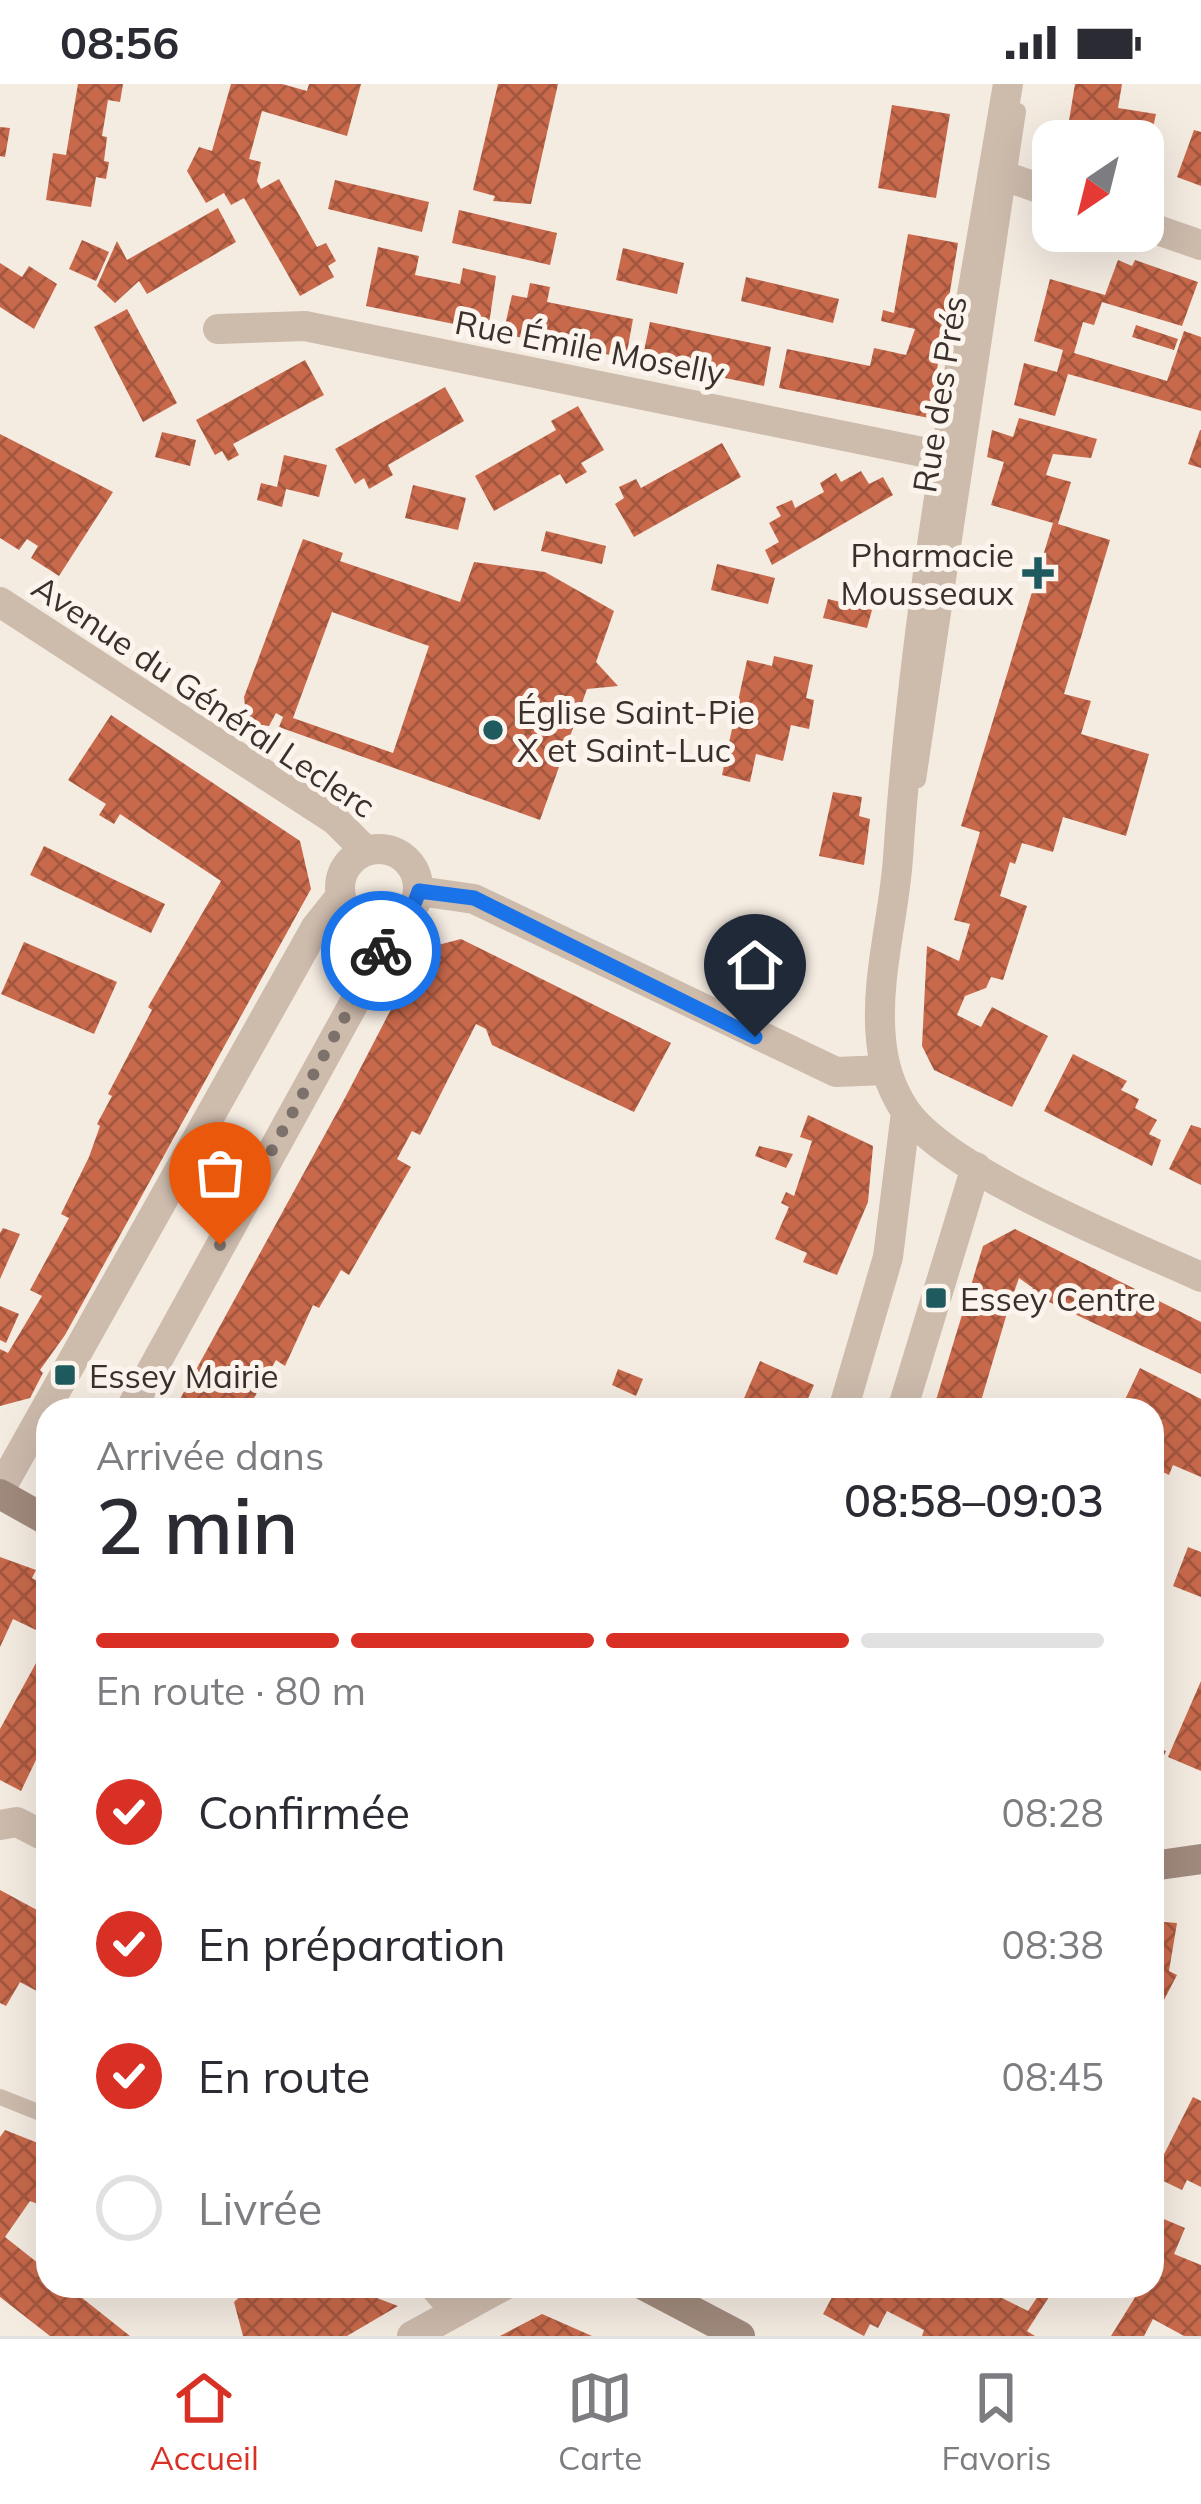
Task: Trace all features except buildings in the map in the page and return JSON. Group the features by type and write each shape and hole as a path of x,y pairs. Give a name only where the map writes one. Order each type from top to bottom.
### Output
{"street":[{"name":"Rue des Prés","path":"906,1112 886,1070 881,1010 898,855 898,809 947,457 1001,175 1007,84"},
{"path":"1001,175 1032,186"},
{"path":"1164,232 1201,245"},
{"name":"Rue Émile Moselly","path":"218,329 305,326 947,457"},
{"name":"Avenue du Général Leclerc","path":"0,602 335,820 366,851"},
{"path":"59,1398 316,927 340,897 343,874 366,851 395,852 409,861 419,891 415,907 389,926 370,927 355,919 340,897"},
{"path":"419,891 474,898 836,1072 886,1070"},
{"path":"137,1398 380,956 389,926"},
{"path":"906,1112 976,1167 1201,1277"},
{"path":"847,1398 888,1257 906,1112"},
{"path":"905,1398 976,1167"},
{"path":"36,1435 0,1492 36,1514"},
{"path":"0,1825 36,1824"},
{"path":"1164,1864 1201,1859"},
{"path":"444,2298 456,2312"},
{"path":"412,2336 481,2298"},
{"path":"679,2298 740,2336"}],"lane":[{"name":"Rue des Prés","path":"898,855 914,814 1001,175 1022,84"},
{"path":"0,2097 36,2111"}],"way so far":[{"path":"220,1245 381,951"}],"place":[{"name":"Pharmacie Mousseaux","path":"1038,573"},
{"name":"Église Saint-Pie X et Saint-Luc","path":"493,730"},
{"name":"Essey Centre","path":"936,1298"},
{"name":"Essey Mairie","path":"65,1375"}],"route":[{"path":"381,951 389,926 403,921 415,907 419,891 474,898 755,1037"}]}
